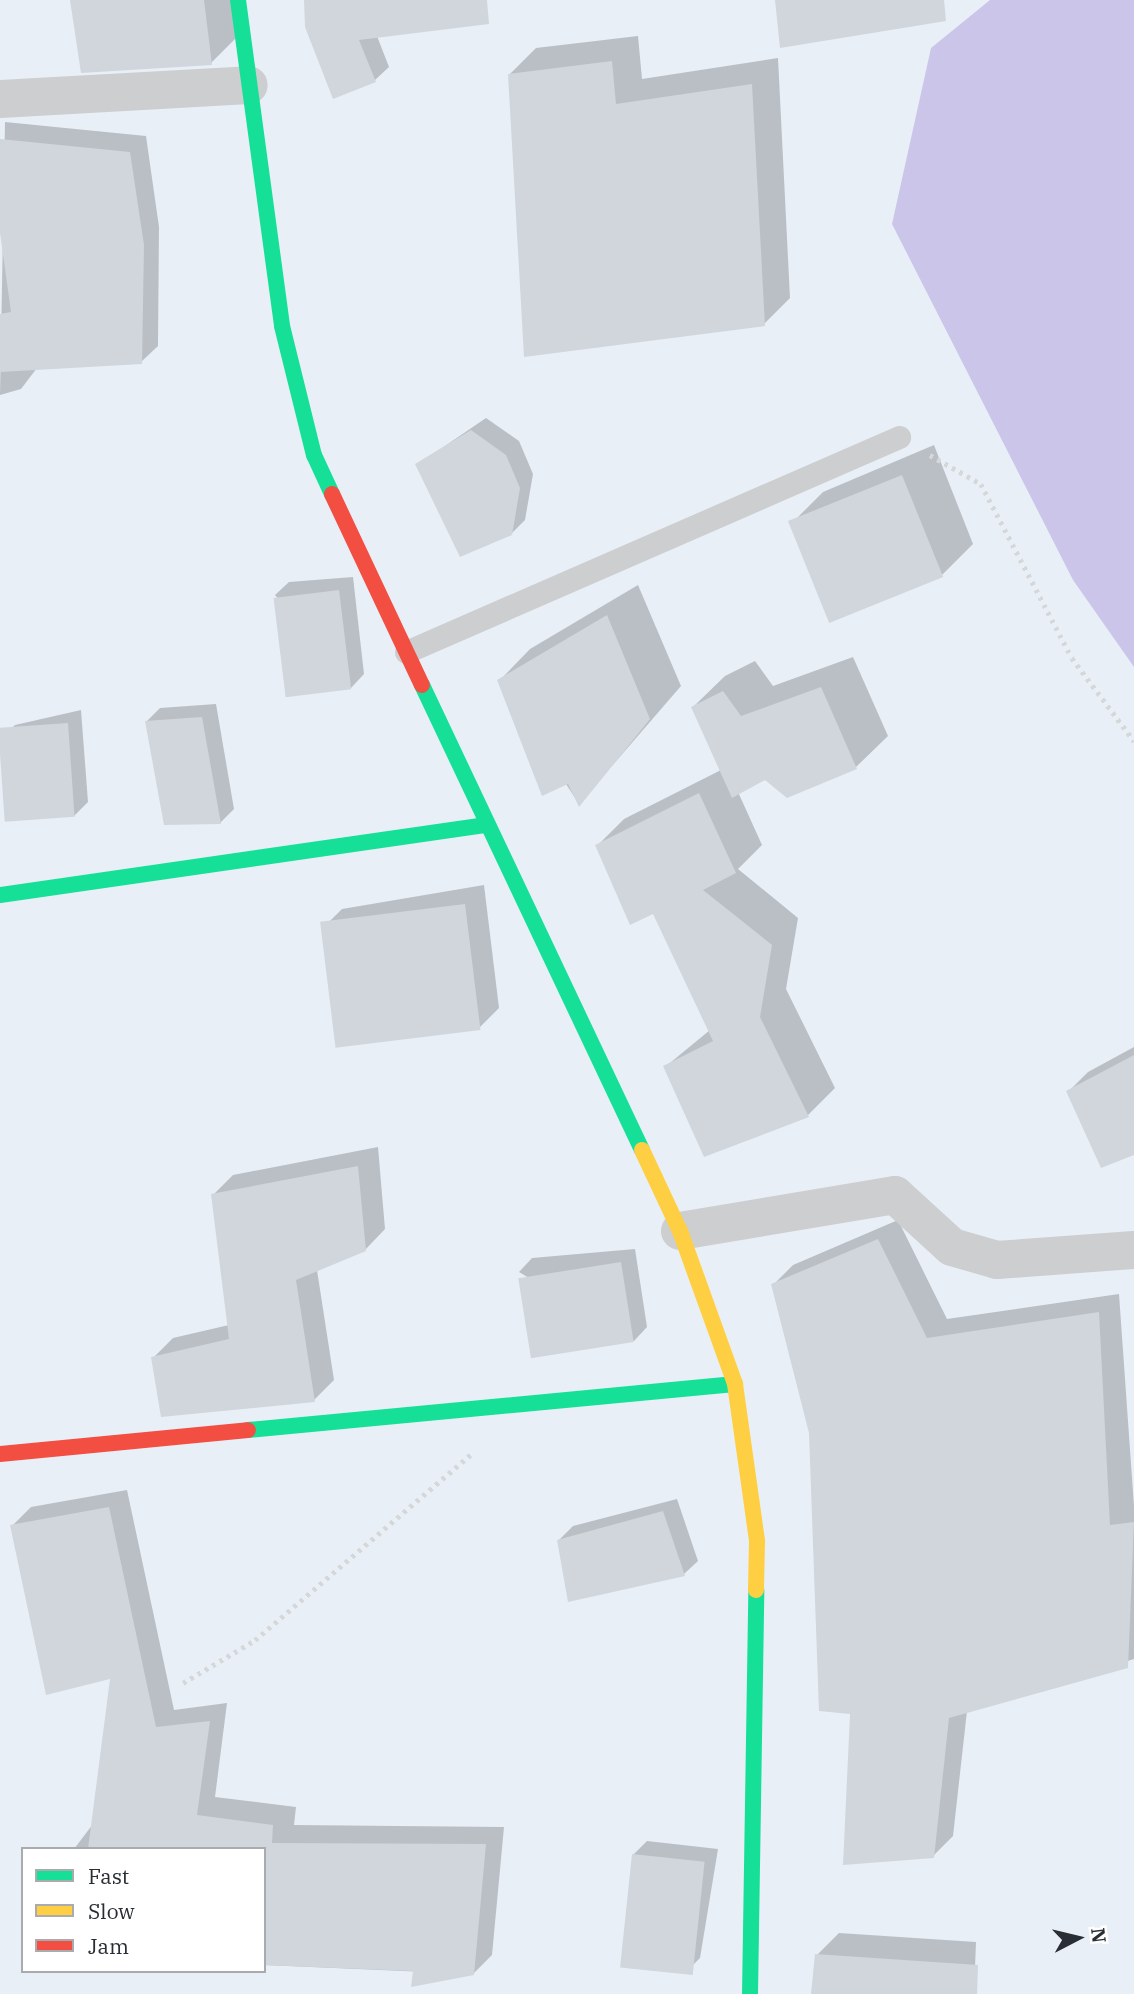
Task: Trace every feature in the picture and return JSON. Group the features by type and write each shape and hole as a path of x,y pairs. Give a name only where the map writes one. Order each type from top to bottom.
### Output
{"street":[{"path":"238,0 282,326 314,455 483,825 680,1231 735,1384 757,1541 750,1994"},
{"path":"0,99 249,85"},
{"path":"0,895 483,825"},
{"path":"680,1231 895,1195 952,1247 997,1259 1134,1250"},
{"path":"0,1454 524,1409 735,1384"}],"lane":[{"path":"406,652 899,438"}],"path":[{"path":"899,438 981,484 1072,658 1134,741"},
{"path":"183,1684 255,1640 524,1409"}],"shaded area":[{"path":"990,0 1134,0 1134,667 1073,580 892,224 931,48"}],"building":[{"path":"70,0 204,0 212,65 81,73"},
{"path":"304,0 487,0 489,24 359,40 376,82 333,99 305,27"},
{"path":"775,0 944,0 946,21 780,48"},
{"path":"612,61 616,104 752,84 765,326 524,357 508,74"},
{"path":"0,139 130,152 144,245 142,364 0,372 0,314 11,312 0,233"},
{"path":"471,430 506,455 520,488 512,535 460,557 415,464"},
{"path":"902,475 943,577 829,623 788,521"},
{"path":"339,590 351,689 286,697 273,598"},
{"path":"607,615 650,719 579,807 568,784 542,796 497,680"},
{"path":"821,687 857,769 787,798 765,780 732,798 691,707 723,691 741,716"},
{"path":"202,717 221,824 164,825 145,721"},
{"path":"68,723 75,817 5,822 0,728"},
{"path":"699,793 736,873 703,890 772,945 760,1017 809,1117 704,1157 663,1066 713,1041 653,914 630,925 595,845"},
{"path":"465,904 480,1030 336,1048 320,922"},
{"path":"1134,1055 1134,1155 1101,1168 1066,1091"},
{"path":"358,1166 366,1251 296,1280 315,1402 161,1417 151,1357 229,1339 211,1194"},
{"path":"878,1239 927,1338 1099,1312 1110,1525 1134,1522 1128,1668 949,1718 934,1858 843,1865 850,1714 819,1711 809,1433 771,1284"},
{"path":"621,1262 634,1342 531,1358 518,1278"},
{"path":"109,1507 156,1727 210,1721 197,1815 273,1825 272,1843 486,1844 474,1975 411,1987 413,1971 266,1965 266,1847 88,1847 110,1679 46,1695 10,1525"},
{"path":"663,1511 685,1576 568,1602 557,1540"},
{"path":"632,1854 705,1862 693,1975 620,1967"},
{"path":"815,1954 978,1965 977,1994 811,1994"}],"traffic: fast":[{"path":"238,0 282,326 314,455 332,494"},
{"path":"422,685 642,1150"},
{"path":"0,895 483,825"},
{"path":"248,1430 735,1384"},
{"path":"750,1994 756,1590"}],"traffic: slow":[{"path":"642,1150 680,1231 735,1384 757,1541 756,1590"}],"traffic: jam":[{"path":"332,494 422,685"},
{"path":"0,1454 248,1430"}]}
